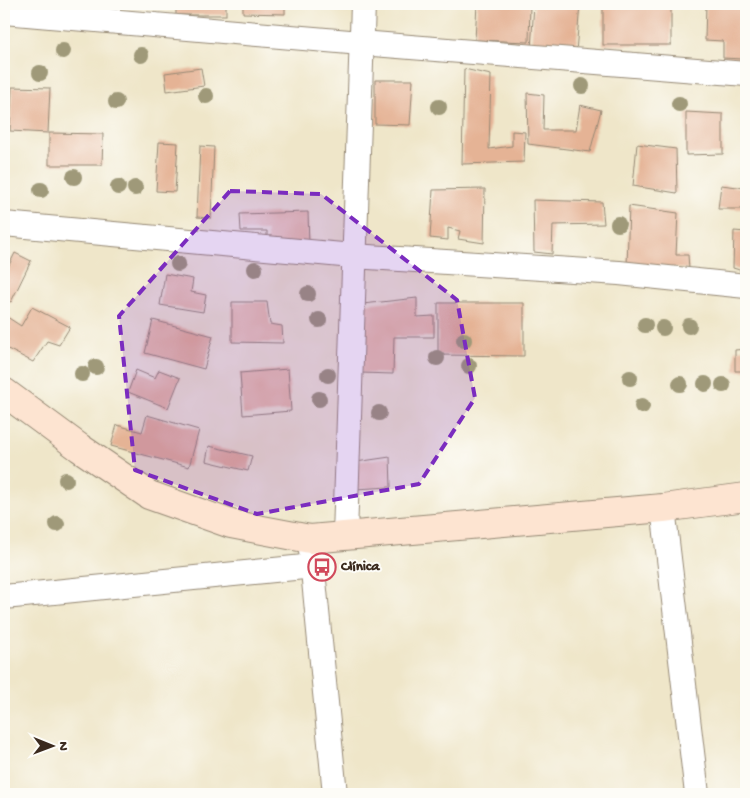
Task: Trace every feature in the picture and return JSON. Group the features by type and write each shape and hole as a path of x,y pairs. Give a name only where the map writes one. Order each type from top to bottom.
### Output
{"street":[{"path":"345,535 363,4"},
{"path":"4,12 746,74"},
{"path":"4,224 353,256 619,273 746,286"},
{"path":"4,392 149,496 230,524 310,539 663,508 746,497"},
{"path":"663,508 697,794"},
{"path":"310,539 335,794"},
{"path":"4,597 314,566"}],"highlighted area":[{"path":"230,191 321,194 457,300 475,398 419,484 257,514 135,470 119,316"}],"building":[{"path":"176,4 226,4 226,15 176,15"},
{"path":"243,4 285,4 285,14 243,13"},
{"path":"477,4 530,4 529,42 475,40"},
{"path":"534,4 580,4 576,52 531,49"},
{"path":"603,4 671,4 671,45 603,45"},
{"path":"706,4 746,4 746,34 743,34 743,59 723,58 723,41 705,40"},
{"path":"201,68 204,86 167,91 165,73"},
{"path":"464,69 491,75 489,149 512,146 512,131 525,132 524,162 462,164"},
{"path":"375,80 413,80 410,125 375,124"},
{"path":"12,87 50,88 48,133 10,131"},
{"path":"527,93 544,95 543,130 576,130 580,105 601,110 590,152 528,144"},
{"path":"686,112 723,114 723,154 686,155"},
{"path":"49,133 103,134 102,165 49,165"},
{"path":"159,142 178,143 175,192 156,191"},
{"path":"637,144 676,149 677,193 633,186"},
{"path":"200,146 214,147 211,218 197,217"},
{"path":"721,185 746,188 746,209 718,209"},
{"path":"485,189 484,243 458,239 460,231 448,228 448,240 430,238 433,190"},
{"path":"533,200 602,202 604,224 553,225 552,254 534,252"},
{"path":"629,206 678,213 676,255 688,255 689,269 627,266"},
{"path":"308,212 309,246 267,247 267,231 241,231 240,214"},
{"path":"734,231 746,232 746,272 733,268"},
{"path":"15,253 31,261 11,302 4,298 4,275"},
{"path":"165,274 193,279 191,292 206,295 203,312 160,305"},
{"path":"417,298 417,317 434,316 434,337 394,337 393,374 361,373 363,304"},
{"path":"232,302 267,302 270,324 282,326 283,343 232,342"},
{"path":"438,303 524,303 524,356 438,355"},
{"path":"32,307 70,327 59,345 47,341 33,362 4,347 4,315 21,326"},
{"path":"153,320 213,336 204,369 145,353"},
{"path":"746,349 746,371 735,371 735,350"},
{"path":"288,369 291,411 243,415 240,373"},
{"path":"136,370 155,378 159,370 180,378 168,408 128,392"},
{"path":"147,415 199,430 189,467 111,446 117,425 142,432"},
{"path":"209,446 252,456 248,471 206,461"},
{"path":"390,457 391,487 355,489 356,462"}],"place":[{"name":"Clínica","path":"322,567"}]}
